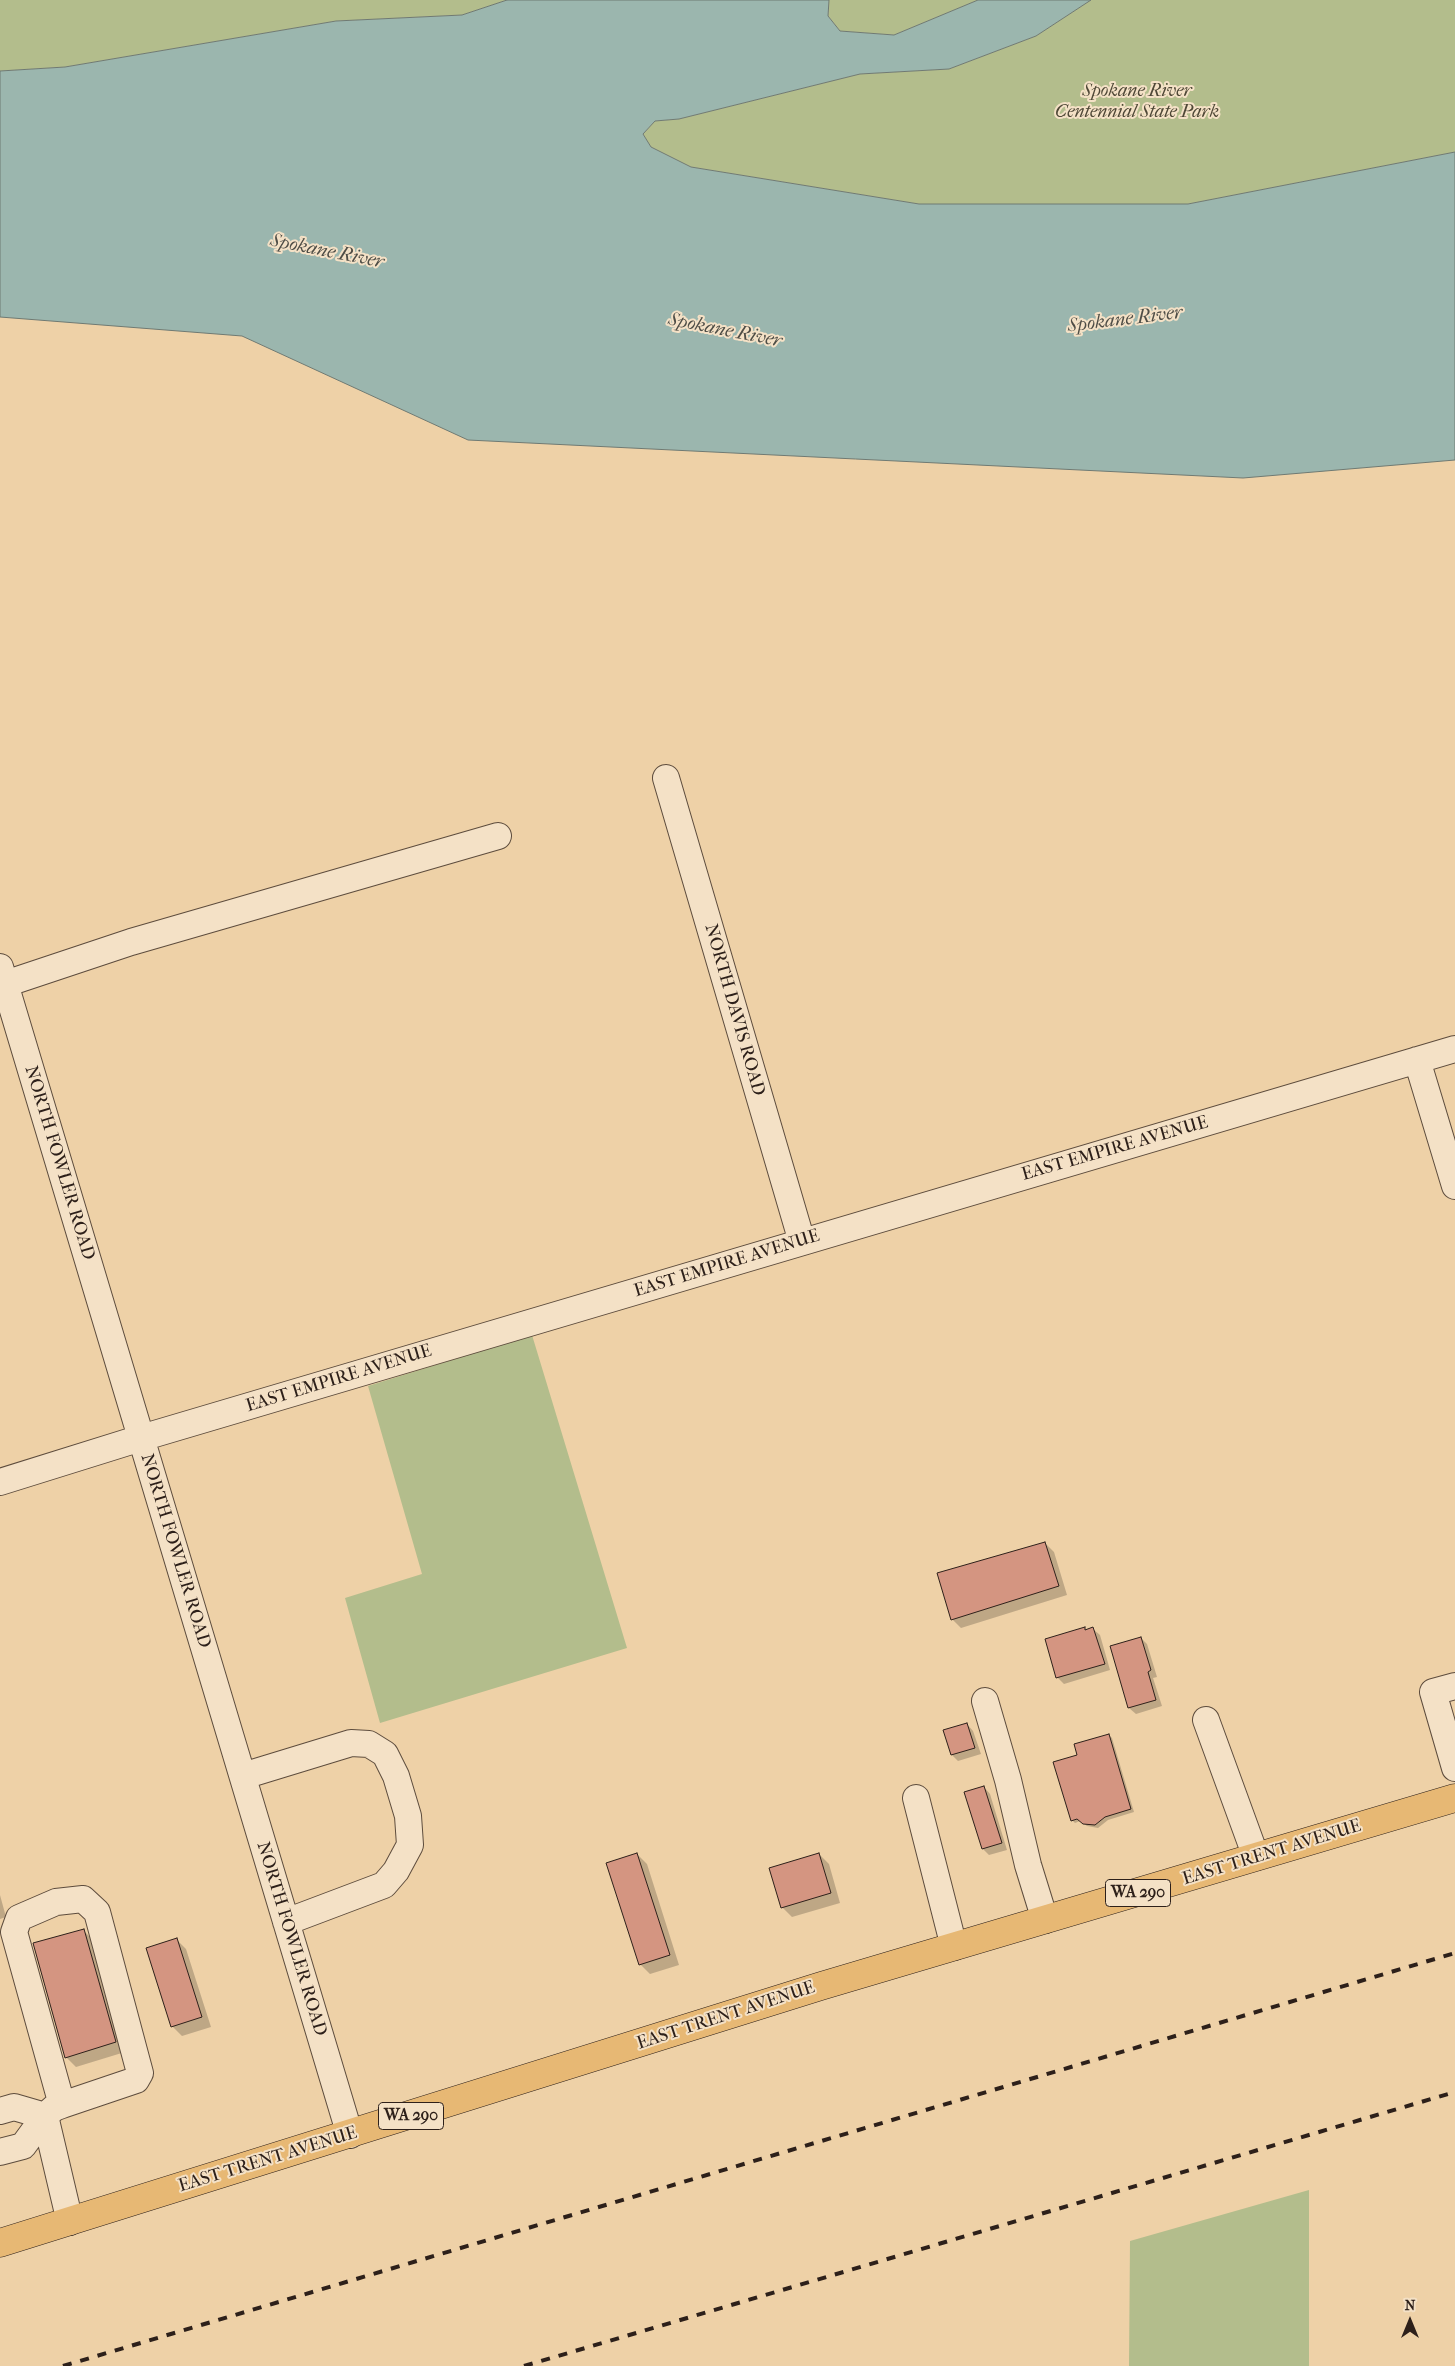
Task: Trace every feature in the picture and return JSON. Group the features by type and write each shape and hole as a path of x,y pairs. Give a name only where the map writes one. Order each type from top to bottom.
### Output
{"main road":[{"name":"EAST TRENT AVENUE","path":"0,2243 821,1986 1455,1798"}],"street":[{"name":"NORTH DAVIS ROAD","path":"666,778 802,1242"},
{"path":"3,975 131,942 498,836"},
{"name":"NORTH FOWLER ROAD","path":"3,975 350,2135"},
{"name":"EAST EMPIRE AVENUE","path":"0,1482 141,1438 1455,1049"},
{"path":"1417,1060 1455,1186"},
{"path":"1455,1686 1433,1692 1455,1768"},
{"path":"985,1700 1008,1780 1028,1865 1045,1920"},
{"path":"1206,1720 1256,1857"},
{"path":"242,1776 351,1743 369,1744 385,1754 396,1776 408,1816 410,1845 396,1871 384,1885 286,1922"},
{"path":"916,1798 954,1947"},
{"path":"0,2111 14,2107 54,2111 136,2080 140,2073 97,1912 83,1899 56,1902 19,1918 14,1932 54,2111 70,2222"},
{"path":"0,2152 23,2146 54,2111"}],"green space":[{"path":"0,0 507,0 462,15 336,21 65,67 0,71"},
{"path":"829,0 978,0 894,35 840,31 828,16"},
{"name":"Spokane River Centennial State Park","path":"1091,0 1455,0 1455,152 1188,204 919,204 691,167 651,147 643,134 655,121 679,119 860,74 949,69 1036,36"},
{"path":"532,1335 627,1648 380,1723 345,1598 422,1574 368,1386"},
{"path":"1309,2190 1309,2366 1129,2366 1130,2241"}],"water":[{"name":"Spokane River","path":"507,0 829,0 828,16 840,31 894,35 978,0 1091,0 1036,36 949,69 860,74 679,119 655,121 643,134 651,147 691,167 919,204 1188,204 1455,152 1455,460 1243,478 468,440 242,336 0,317 0,71 65,67 336,21 462,15"}],"building":[{"path":"1045,1542 1059,1586 951,1620 937,1573"},
{"path":"1085,1627 1085,1630 1093,1627 1105,1664 1056,1678 1045,1639"},
{"path":"1141,1637 1151,1670 1148,1672 1156,1700 1128,1708 1110,1646"},
{"path":"967,1723 975,1748 951,1755 943,1730"},
{"path":"1109,1734 1131,1809 1105,1817 1095,1825 1083,1824 1077,1819 1071,1821 1053,1762 1077,1755 1074,1744"},
{"path":"984,1786 1002,1843 982,1849 964,1792"},
{"path":"637,1853 670,1955 639,1965 606,1863"},
{"path":"819,1853 831,1893 781,1908 769,1868"},
{"path":"84,1929 116,2042 65,2058 33,1943"},
{"path":"177,1938 202,2017 171,2027 146,1948"}],"railway":[{"path":"63,2366 1455,1953"},
{"path":"524,2366 1455,2092"}]}
